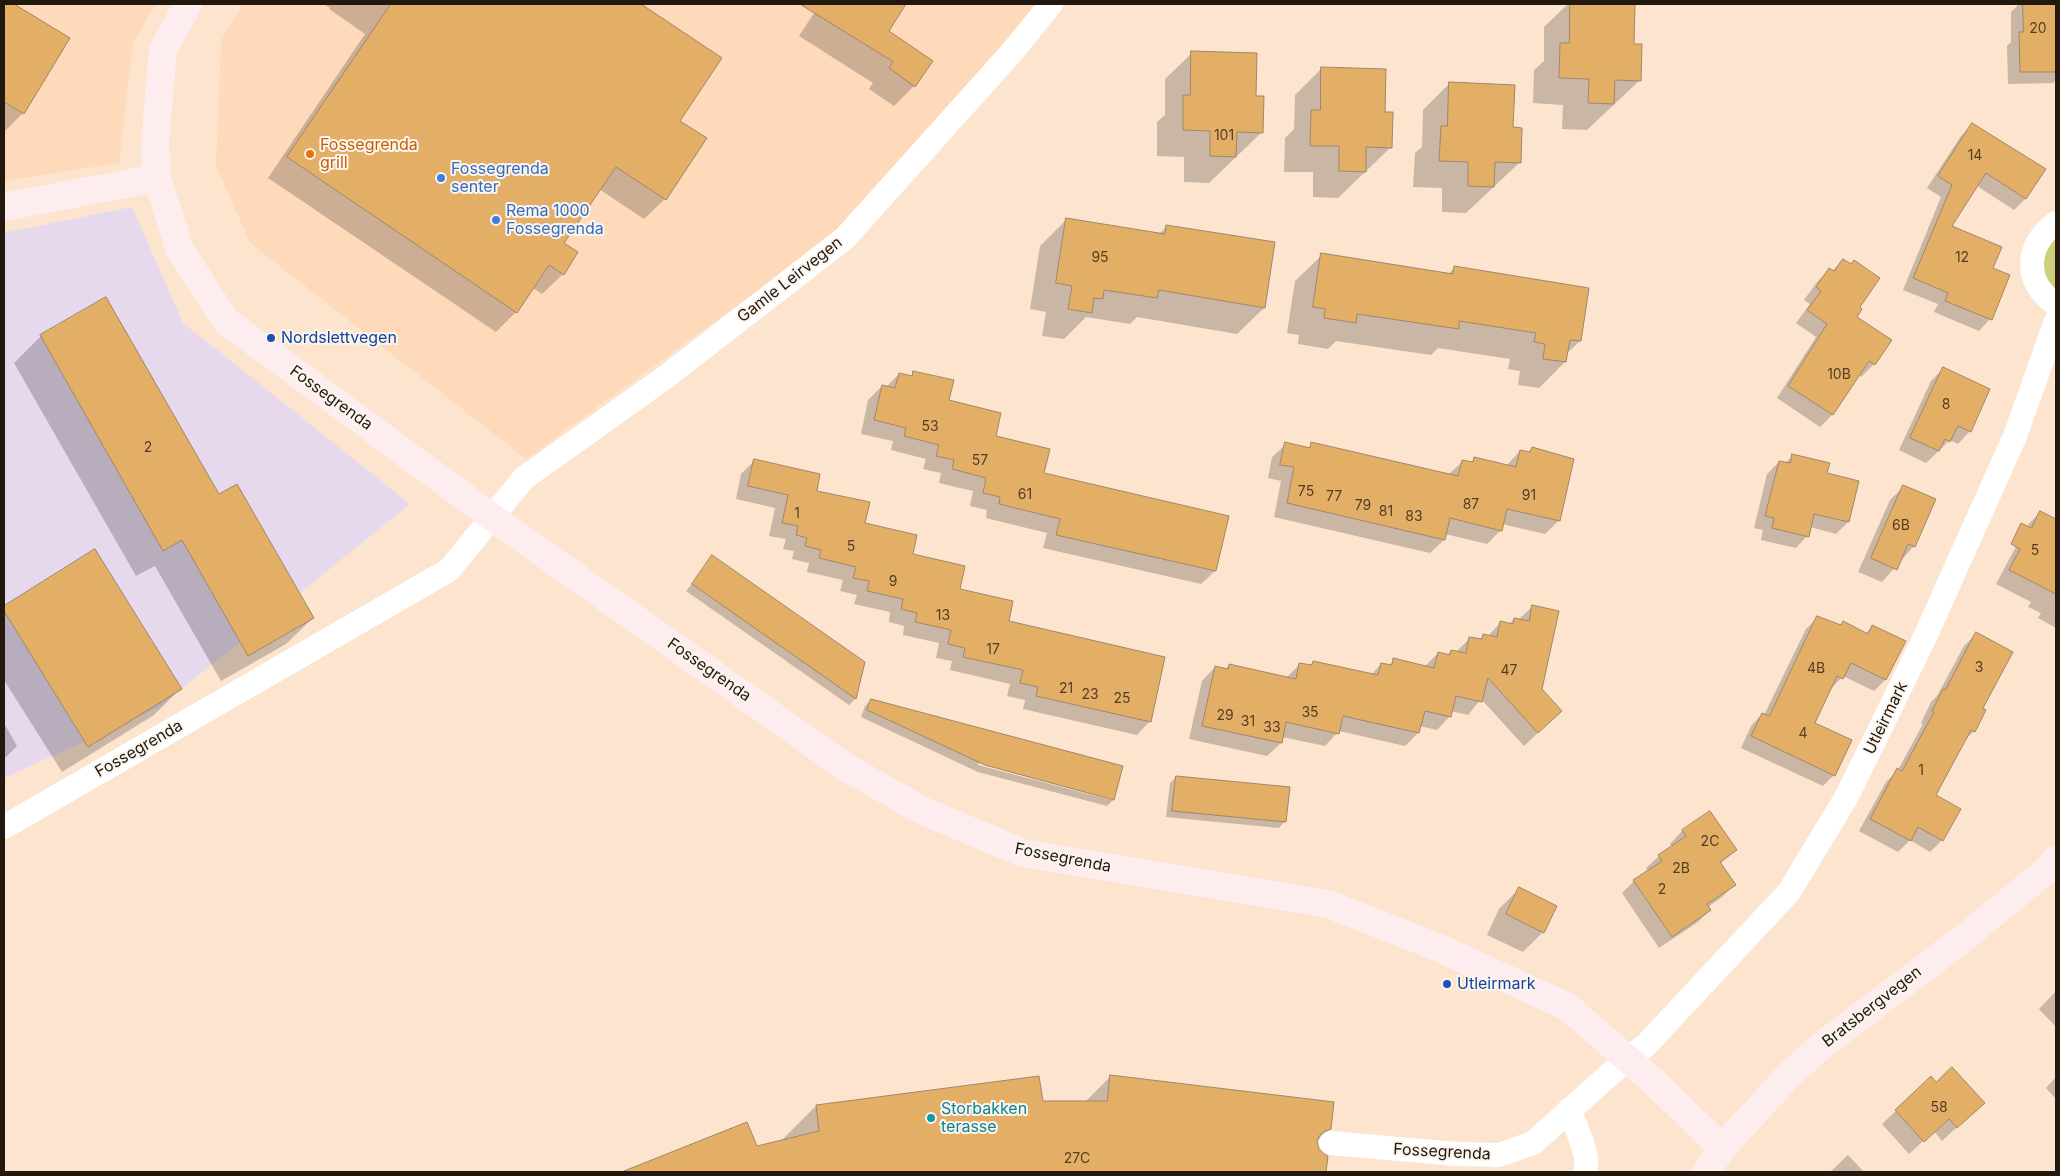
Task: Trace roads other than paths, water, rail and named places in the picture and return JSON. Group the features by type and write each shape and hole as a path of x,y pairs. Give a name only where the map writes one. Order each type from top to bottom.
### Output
{"street":[{"name":"Fossegrenda","path":"188,4 163,50 155,144 156,178 180,250 226,321 493,518 844,766 921,810 1023,853 1328,904 1436,947 1568,1007 1627,1058 1722,1148"},
{"name":"Gamle Leirvegen","path":"493,518 524,478 667,376 845,238 1012,52 1051,4"},
{"path":"4,207 156,178"},
{"path":"2056,223 2038,241 2033,253 2032,266 2034,279 2041,291 2056,304"},
{"name":"Utleirmark","path":"1627,1058 1646,1045 1789,892 1847,796 1925,637 2015,436 2056,321"},
{"name":"Fossegrenda","path":"4,827 449,570 493,518"},
{"name":"Bratsbergvegen","path":"1706,1172 1722,1148 1791,1073 1826,1042 1960,941 2056,860"},
{"name":"Fossegrenda","path":"1331,1143 1456,1154 1499,1155 1534,1143 1627,1058"},
{"path":"1569,1110 1581,1138 1587,1167 1585,1172"}],"place":[{"name":"Fossegrenda grill","path":"310,154"},
{"name":"Fossegrenda senter","path":"441,178"},
{"name":"Rema 1000 Fossegrenda","path":"496,220"},
{"name":"Nordslettvegen","path":"271,338"},
{"name":"Utleirmark","path":"1447,984"},
{"name":"Storbakken terasse","path":"931,1118"}]}
